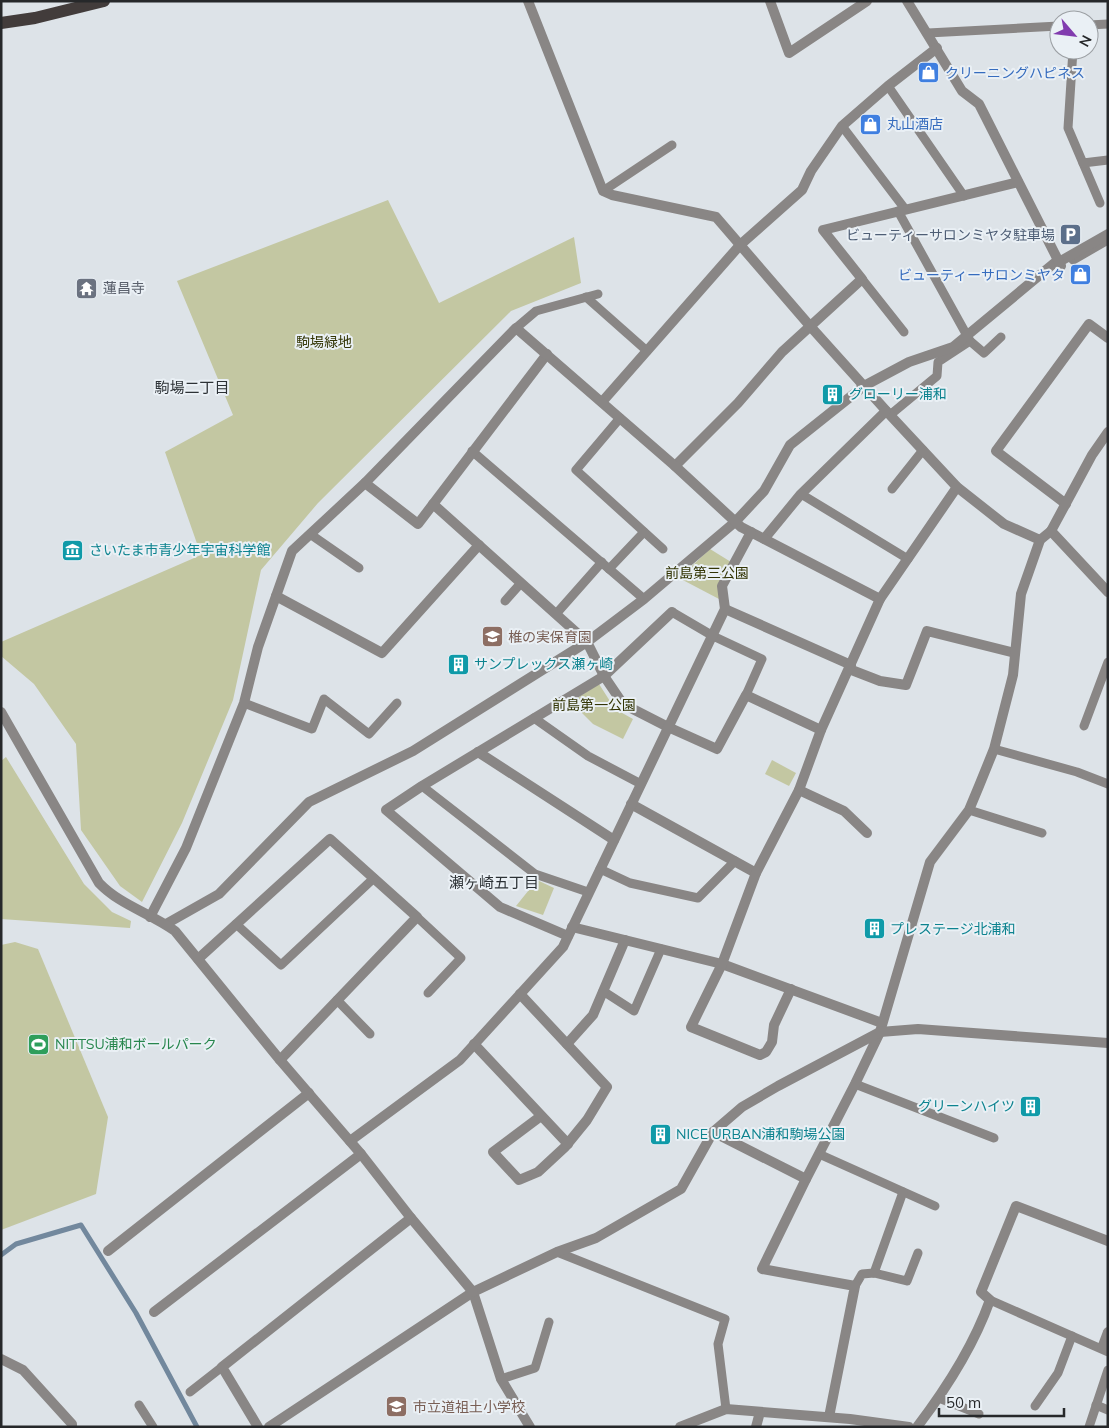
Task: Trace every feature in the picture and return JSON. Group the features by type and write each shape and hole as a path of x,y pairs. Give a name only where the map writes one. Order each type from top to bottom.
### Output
{"main road":[{"path":"1,23 35,18 104,1"}],"street":[{"path":"528,1 602,191 612,195 716,217 810,326 957,486 1004,524 1040,540"},
{"path":"770,1 789,53 867,1"},
{"path":"907,1 962,91 979,104 1059,263"},
{"path":"602,402 740,246 802,190 811,171 842,126 936,48"},
{"path":"675,466 738,402 782,352 862,279 824,230 1018,182"},
{"path":"166,924 220,894 309,802 414,751 587,642 644,599 735,522 764,491 790,445 864,386 909,362 953,347 968,338 1059,263 1108,234"},
{"path":"1066,504 996,451 1089,324 1108,338"},
{"path":"150,916 186,848 244,703 258,647 292,551 365,483 516,328 675,466 740,527 880,599"},
{"path":"365,483 418,524 547,354"},
{"path":"764,539 801,494 888,413"},
{"path":"829,1417 855,1286 762,1269 806,1179 856,1084 881,1027 930,862 969,810 994,749 1014,675 1021,594 1040,540 1051,531 1092,455 1108,432"},
{"path":"791,989 774,1025 772,1042 766,1052 760,1055 691,1026 722,964 756,873 799,790 821,730 880,599 957,486"},
{"path":"433,504 587,642 604,676 623,704 717,749 746,695 821,730"},
{"path":"1051,531 1108,592"},
{"path":"350,1141 460,1060 562,947 713,636 725,609 722,586 751,532"},
{"path":"276,596 382,653 479,545"},
{"path":"725,609 880,681 906,685 927,631 1015,653"},
{"path":"672,612 604,676 422,786 386,810 500,907 570,931 625,940 722,964 791,989 881,1027 1108,1043"},
{"path":"1,712 99,883 117,898 166,924 175,931 473,1292 501,1379 530,1427"},
{"path":"478,752 614,840"},
{"path":"799,790 844,811 868,833"},
{"path":"631,804 756,873"},
{"path":"198,959 330,839 417,917 280,1060"},
{"path":"567,1044 593,1015 625,940"},
{"path":"520,994 607,1087 587,1120 568,1144 538,1172 519,1180 493,1152 541,1116"},
{"path":"269,1427 473,1292 557,1252 596,1238 681,1189 713,1132 742,1107 881,1027"},
{"path":"474,1044 568,1144"},
{"path":"108,1250 309,1093"},
{"path":"713,1132 806,1179"},
{"path":"154,1312 361,1154"},
{"path":"917,1427 939,1398 983,1320 990,1300 981,1292 1016,1206 1108,1241"},
{"path":"258,1427 222,1367 411,1218"},
{"path":"1105,1350 1108,1332"},
{"path":"1,1359 23,1370 72,1424 72,1427"},
{"path":"680,1427 726,1409 829,1417 849,1423 909,1427"},
{"path":"756,1427 760,1412"}],"lane":[{"path":"928,34 1049,27"},
{"path":"1072,60 1068,128 1100,203"},
{"path":"888,86 964,196"},
{"path":"842,126 902,210 968,338 984,353 1001,337"},
{"path":"602,191 672,145"},
{"path":"1083,163 1108,160"},
{"path":"1059,263 1108,240"},
{"path":"862,279 904,332"},
{"path":"516,328 536,311 598,294"},
{"path":"586,298 646,351"},
{"path":"888,413 937,376 938,362 968,338"},
{"path":"620,418 576,470 663,549"},
{"path":"892,490 923,450"},
{"path":"472,451 644,599"},
{"path":"801,494 908,559"},
{"path":"556,614 644,532"},
{"path":"310,534 359,568"},
{"path":"505,601 521,583"},
{"path":"672,612 713,636 762,660 746,695"},
{"path":"1084,726 1108,662"},
{"path":"244,703 312,729 324,699 369,734 397,703"},
{"path":"534,718 588,756 641,784"},
{"path":"994,749 1077,772 1108,784"},
{"path":"422,786 535,874 588,892"},
{"path":"969,810 1042,833"},
{"path":"600,869 630,882 698,898 735,861"},
{"path":"236,924 281,965 374,878"},
{"path":"417,917 461,958 428,993"},
{"path":"603,991 634,1011 661,949"},
{"path":"337,1000 370,1034"},
{"path":"856,1084 994,1138"},
{"path":"819,1154 935,1206"},
{"path":"874,1273 903,1192"},
{"path":"557,1252 725,1319 718,1344 726,1409"},
{"path":"855,1286 862,1274 874,1273 907,1281 918,1253"},
{"path":"990,1300 1105,1350"},
{"path":"501,1379 534,1368 549,1322"},
{"path":"1035,1406 1058,1373 1072,1336"},
{"path":"190,1392 222,1367"},
{"path":"1089,1427 1108,1370"},
{"path":"939,1398 979,1414"},
{"path":"139,1405 153,1427"},
{"path":"1096,1405 1108,1410"}],"green space":[{"name":"駒場緑地","path":"388,200 439,303 574,237 581,283 511,311 318,503 261,570 233,700 182,823 142,902 120,886 81,830 76,744 34,684 1,656 1,642 201,555 165,452 233,415 177,281"},
{"name":"前島第三公園","path":"710,549 731,562 719,599 679,578"},
{"name":"前島第一公園","path":"599,684 615,709 633,719 623,739 593,724 571,702"},
{"path":"6,757 84,884 112,912 131,921 130,928 1,919 1,761"},
{"path":"772,760 796,773 789,786 765,774"},
{"path":"537,880 554,888 543,915 516,906"},
{"name":"NITTSU浦和ボールパーク","path":"15,942 38,949 108,1117 96,1194 1,1230 1,945"}],"waterway":[{"path":"1,1255 16,1244 81,1225 136,1313 197,1427"}],"place":[{"name":"クリーニングハピネス","path":"929,73"},
{"name":"丸山酒店","path":"871,124"},
{"name":"ビューティーサロンミヤタ駐車場","path":"1071,235"},
{"name":"ビューティーサロンミヤタ","path":"1081,275"},
{"name":"蓮昌寺","path":"87,288"},
{"name":"グローリー浦和","path":"833,394"},
{"name":"さいたま市青少年宇宙科学館","path":"73,550"},
{"name":"椎の実保育園","path":"492,637"},
{"name":"サンプレックス瀬ヶ崎","path":"458,664"},
{"name":"プレステージ北浦和","path":"874,929"},
{"name":"NITTSU浦和ボールパーク","path":"39,1044"},
{"name":"グリーンハイツ","path":"1031,1106"},
{"name":"NICE URBAN浦和駒場公園","path":"660,1134"},
{"name":"市立道祖土小学校","path":"397,1407"}],"district":[{"name":"駒場二丁目","path":"192,388"},
{"name":"瀬ヶ崎五丁目","path":"494,883"}]}
